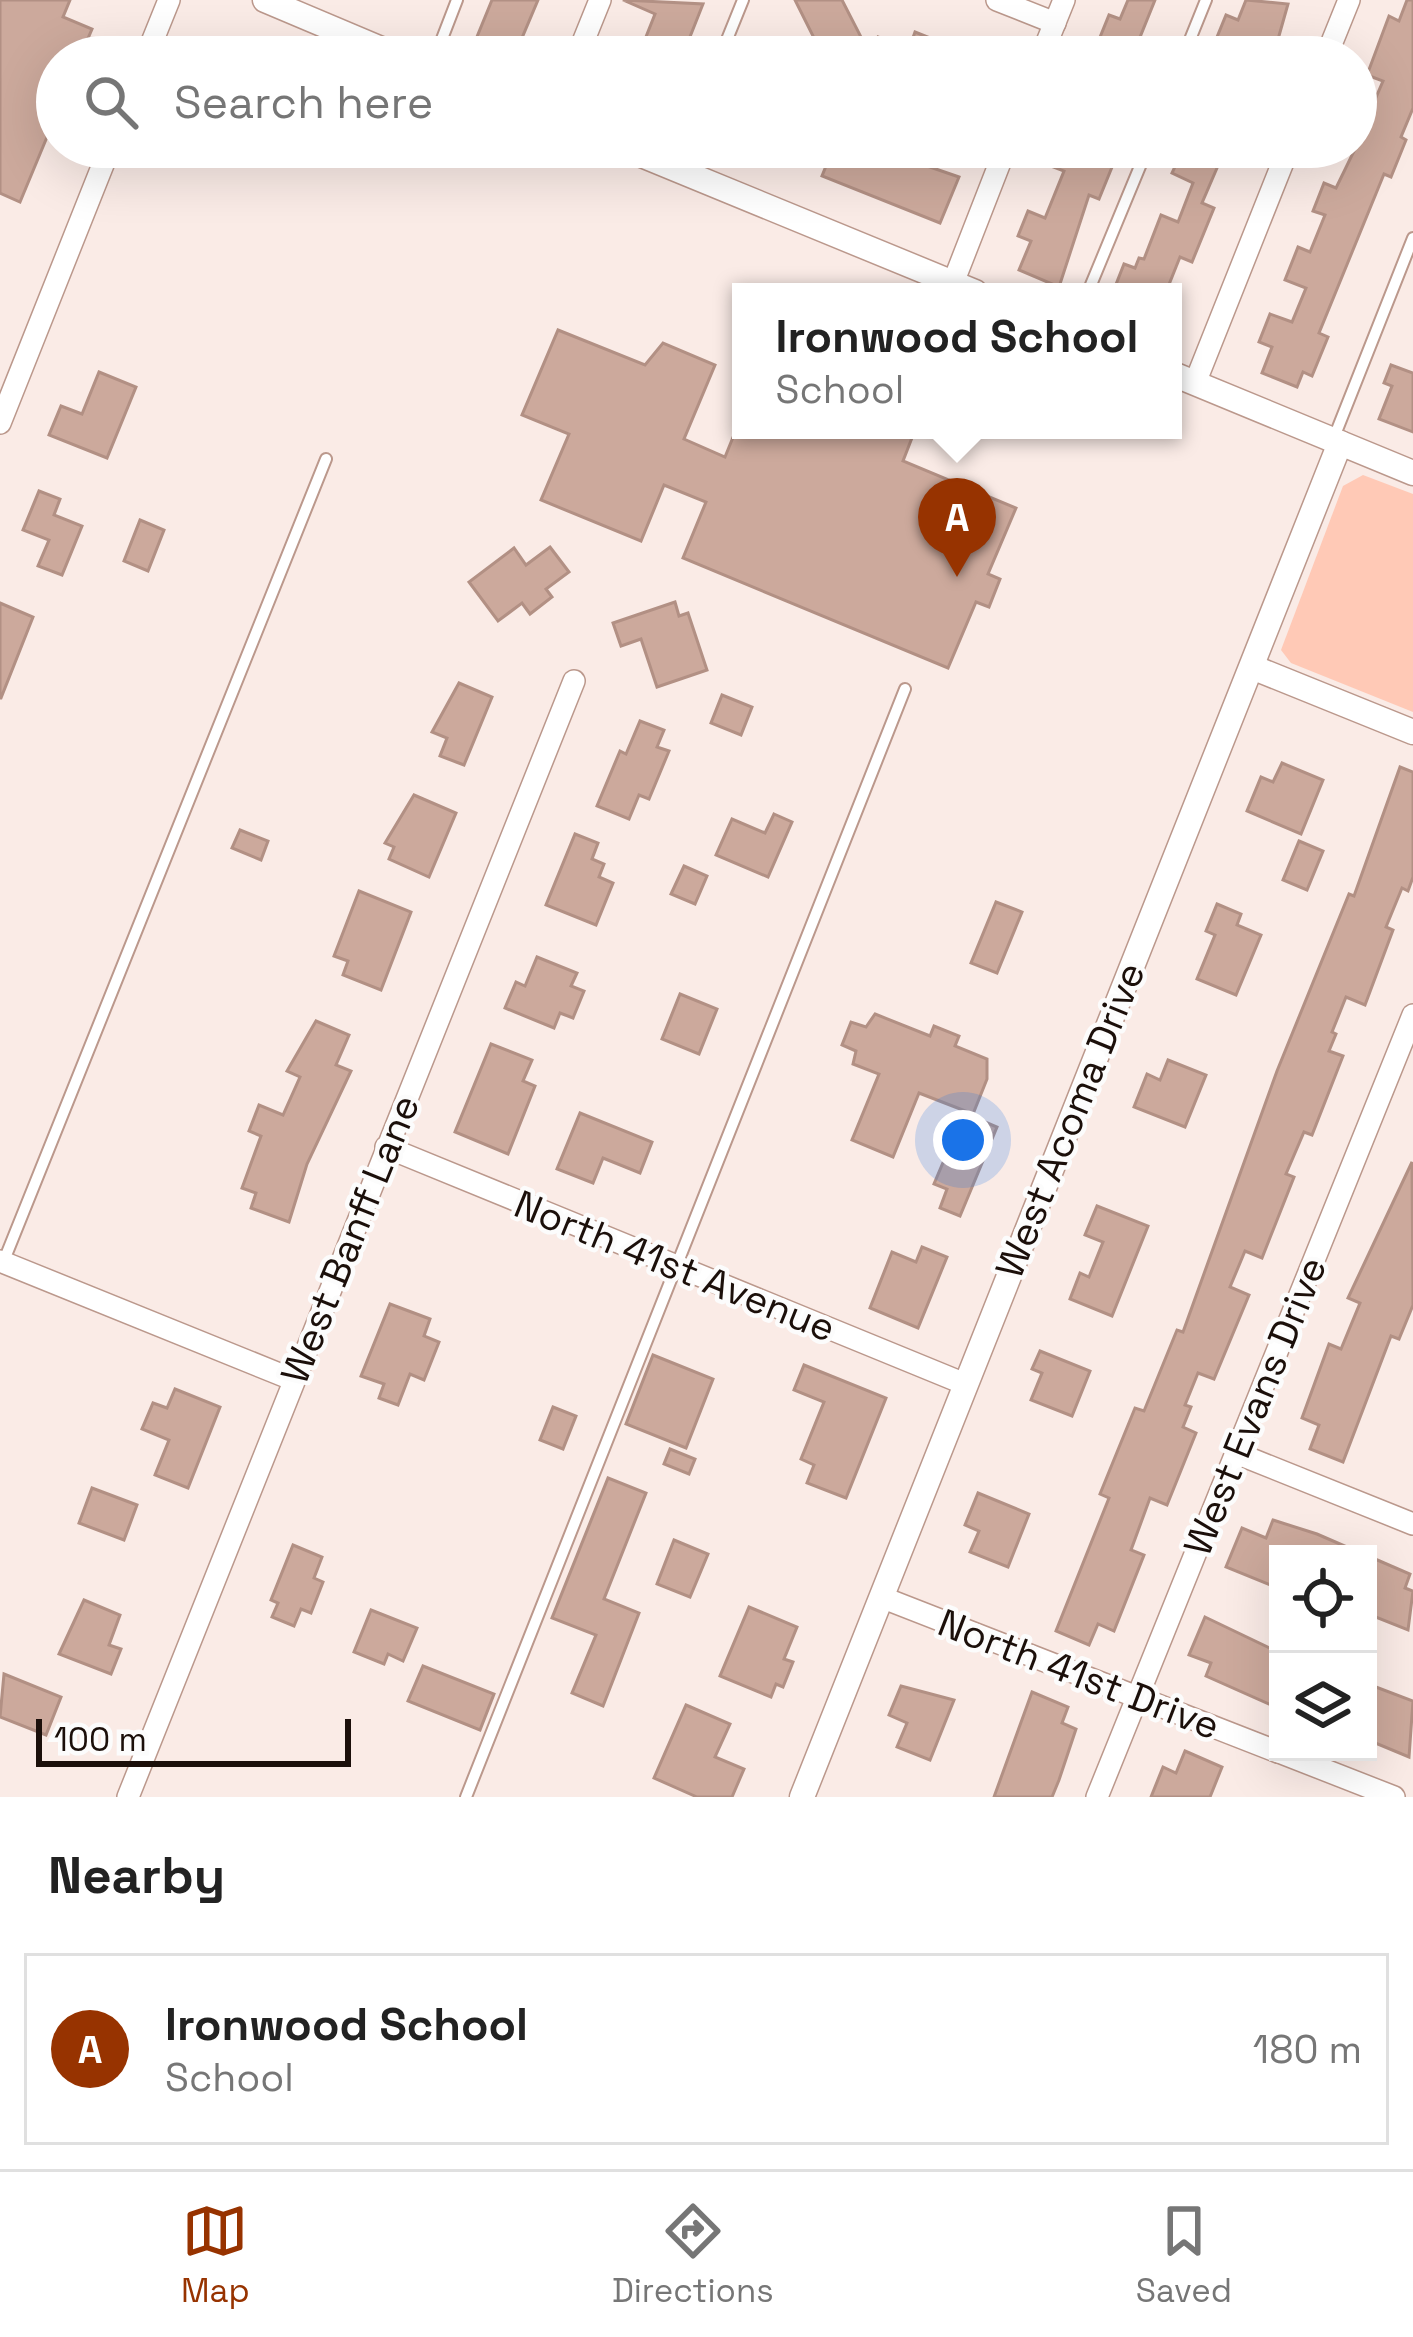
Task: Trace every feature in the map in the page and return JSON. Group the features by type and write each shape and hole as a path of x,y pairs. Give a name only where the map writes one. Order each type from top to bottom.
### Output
{"street":[{"path":"154,36 169,0"},
{"path":"265,0 313,9 362,36"},
{"path":"585,36 600,0"},
{"path":"997,0 1055,23"},
{"path":"1050,36 1064,0"},
{"path":"1334,36 1349,0"},
{"path":"0,423 102,168"},
{"path":"673,168 954,283"},
{"path":"965,283 1000,168"},
{"path":"1279,168 1184,378 1413,473"},
{"name":"West Acoma Drive","path":"802,1797 1252,667 1336,441"},
{"path":"1252,667 1413,732"},
{"name":"West Banff Lane","path":"128,1797 574,681"},
{"name":"West Evans Drive","path":"1097,1797 1413,1015"},
{"name":"North 41st Avenue","path":"386,1147 965,1384"},
{"path":"1,1265 294,1380"},
{"path":"1236,1453 1413,1524"},
{"name":"North 41st Drive","path":"881,1597 1269,1748"},
{"name":"North 41st Drive","path":"1300,1761 1386,1796"}],"lane":[{"path":"443,36 457,0"},
{"path":"728,36 742,0"},
{"path":"1191,36 1205,0"},
{"path":"1092,283 1139,168"},
{"path":"1336,441 1413,238"},
{"path":"1,1265 326,459"},
{"path":"466,1797 905,689"}],"shaded area":[{"path":"1363,475 1413,494 1413,712 1291,663 1281,650 1343,486"}],"building":[{"path":"0,0 70,0 63,17 92,29 89,36 36,36 36,164 20,202 0,193"},
{"path":"492,0 538,0 523,36 477,36"},
{"path":"623,0 703,4 690,36 646,36 655,14"},
{"path":"795,0 842,0 860,36 813,36"},
{"path":"1128,0 1155,0 1140,36 1100,36 1109,15 1120,19"},
{"path":"1246,0 1288,4 1279,36 1217,36 1226,15 1238,20"},
{"path":"1407,0 1413,0 1413,108 1401,137 1406,140 1391,177 1384,174 1319,333 1328,337 1312,376 1303,372 1297,387 1262,373 1272,347 1259,342 1270,314 1292,322 1306,288 1285,280 1298,247 1310,252 1325,215 1313,211 1324,183 1336,188 1346,168 1377,168 1377,95 1383,81 1377,79 1377,48 1389,16 1399,21"},
{"path":"825,168 933,168 959,177 940,223 822,176"},
{"path":"1056,168 1112,168 1099,199 1089,195 1060,283 1050,283 1019,270 1031,241 1018,236 1028,211 1045,218 1064,171"},
{"path":"1174,168 1217,168 1202,203 1214,208 1192,262 1180,257 1170,283 1117,283 1124,264 1135,268 1139,258 1144,259 1161,215 1178,222 1193,183 1172,173"},
{"path":"558,330 645,365 663,343 715,365 684,439 725,457 732,439 912,439 903,461 1016,508 988,574 1000,579 989,607 976,602 948,668 683,558 706,502 664,485 641,541 541,500 569,434 522,415"},
{"path":"1391,365 1413,373 1413,432 1379,419 1392,386 1384,383"},
{"path":"99,372 136,387 107,458 49,435 61,406 82,414"},
{"path":"39,491 60,499 54,515 82,526 62,575 38,566 49,540 23,530"},
{"path":"140,520 164,530 148,571 124,561"},
{"path":"550,547 569,572 546,589 552,597 530,614 522,603 498,621 469,582 514,548 526,565"},
{"path":"675,602 679,616 688,613 707,670 657,687 641,639 621,646 613,623"},
{"path":"0,603 33,617 1,698 0,698"},
{"path":"459,683 492,697 464,765 440,756 447,738 432,732"},
{"path":"722,695 752,707 741,735 711,723"},
{"path":"640,721 664,730 657,747 669,751 649,799 639,795 629,819 597,806 620,751 626,754"},
{"path":"1282,763 1323,780 1301,834 1247,811 1261,777 1273,782"},
{"path":"1400,767 1413,772 1413,877 1408,891 1402,888 1386,927 1393,930 1365,1005 1346,997 1332,1032 1336,1034 1329,1051 1343,1056 1312,1135 1304,1132 1286,1174 1294,1177 1262,1258 1245,1251 1230,1287 1249,1295 1214,1379 1198,1373 1185,1405 1191,1407 1183,1427 1196,1433 1167,1505 1150,1498 1131,1550 1144,1555 1114,1631 1098,1624 1089,1645 1056,1631 1109,1498 1100,1494 1135,1408 1144,1411 1177,1330 1183,1332 1277,1071 1349,894 1354,896"},
{"path":"414,795 456,813 429,877 389,859 394,847 385,843"},
{"path":"774,814 792,822 768,877 716,855 732,819 765,833"},
{"path":"240,830 268,841 261,860 232,848"},
{"path":"575,834 598,843 592,859 604,864 599,877 613,883 596,925 546,905"},
{"path":"1299,841 1323,851 1307,890 1283,880"},
{"path":"684,866 707,876 695,904 671,894"},
{"path":"359,891 411,912 381,990 343,975 348,961 334,956"},
{"path":"996,902 1022,912 997,973 971,963"},
{"path":"1217,904 1241,914 1237,925 1261,935 1236,995 1197,979 1215,935 1206,931"},
{"path":"537,957 577,973 571,986 584,991 573,1018 560,1013 554,1028 505,1008 516,982 525,986"},
{"path":"680,994 717,1009 699,1054 662,1039"},
{"path":"875,1014 930,1036 934,1026 959,1036 955,1046 987,1059 987,1079 973,1114 919,1093 893,1157 852,1140 879,1074 853,1064 856,1051 842,1045 851,1022 866,1027"},
{"path":"316,1021 349,1035 336,1065 351,1071 307,1164 289,1222 251,1208 256,1193 242,1188 261,1136 249,1131 259,1105 283,1115 300,1077 287,1071"},
{"path":"491,1044 532,1060 523,1081 535,1086 508,1154 455,1132"},
{"path":"1168,1060 1206,1075 1185,1127 1134,1107 1147,1074 1160,1080"},
{"path":"580,1113 652,1142 640,1173 603,1158 593,1183 557,1169"},
{"path":"964,1113 997,1127 960,1216 940,1208 947,1189 934,1184"},
{"path":"1412,1162 1413,1305 1399,1339 1391,1336 1343,1462 1310,1449 1319,1425 1302,1418 1329,1344 1341,1349 1360,1303 1348,1298"},
{"path":"1097,1206 1148,1226 1112,1316 1070,1299 1080,1273 1089,1277 1103,1242 1085,1235"},
{"path":"922,1247 947,1257 918,1328 870,1308 892,1252 916,1262"},
{"path":"390,1304 430,1319 424,1336 439,1342 424,1380 410,1374 398,1405 379,1398 384,1384 361,1376"},
{"path":"1040,1351 1090,1371 1072,1416 1031,1400 1042,1373 1032,1369"},
{"path":"653,1355 713,1379 686,1448 626,1424"},
{"path":"804,1365 886,1398 846,1498 807,1483 814,1465 801,1459 824,1402 794,1390"},
{"path":"175,1389 220,1407 188,1488 155,1475 169,1440 142,1429 153,1403 167,1408"},
{"path":"553,1407 576,1416 563,1449 540,1440"},
{"path":"670,1449 695,1459 689,1474 664,1464"},
{"path":"608,1478 646,1493 604,1599 639,1613 603,1706 572,1693 596,1635 552,1618"},
{"path":"92,1488 137,1505 124,1540 79,1523"},
{"path":"978,1493 1029,1514 1008,1567 970,1552 979,1531 965,1525"},
{"path":"1273,1520 1342,1545 1269,1545 1269,1584 1226,1567 1242,1528 1266,1538"},
{"path":"674,1540 708,1554 690,1597 657,1584"},
{"path":"293,1545 322,1557 314,1578 323,1582 311,1613 301,1609 294,1626 272,1617 278,1603 271,1600"},
{"path":"1377,1560 1410,1574 1405,1588 1413,1591 1408,1630 1377,1618"},
{"path":"84,1600 120,1615 109,1645 121,1649 111,1674 59,1654"},
{"path":"749,1607 797,1627 784,1659 793,1662 783,1687 776,1684 771,1697 720,1676"},
{"path":"371,1610 417,1628 403,1661 388,1654 384,1664 354,1652"},
{"path":"1205,1617 1269,1648 1269,1704 1206,1676 1211,1663 1189,1655"},
{"path":"423,1666 494,1694 480,1730 408,1701"},
{"path":"4,1674 61,1697 46,1735 0,1717"},
{"path":"901,1686 954,1700 930,1760 897,1747 907,1723 889,1715"},
{"path":"1377,1687 1413,1701 1409,1757 1377,1744"},
{"path":"1032,1692 1068,1707 1062,1723 1076,1729 1059,1780 1052,1797 994,1797"},
{"path":"686,1705 730,1724 715,1757 744,1769 732,1797 697,1797 654,1778"},
{"path":"1185,1751 1222,1767 1210,1797 1151,1797 1163,1767 1176,1773"}],"place":[{"name":"Ironwood School","path":"957,577"}]}
